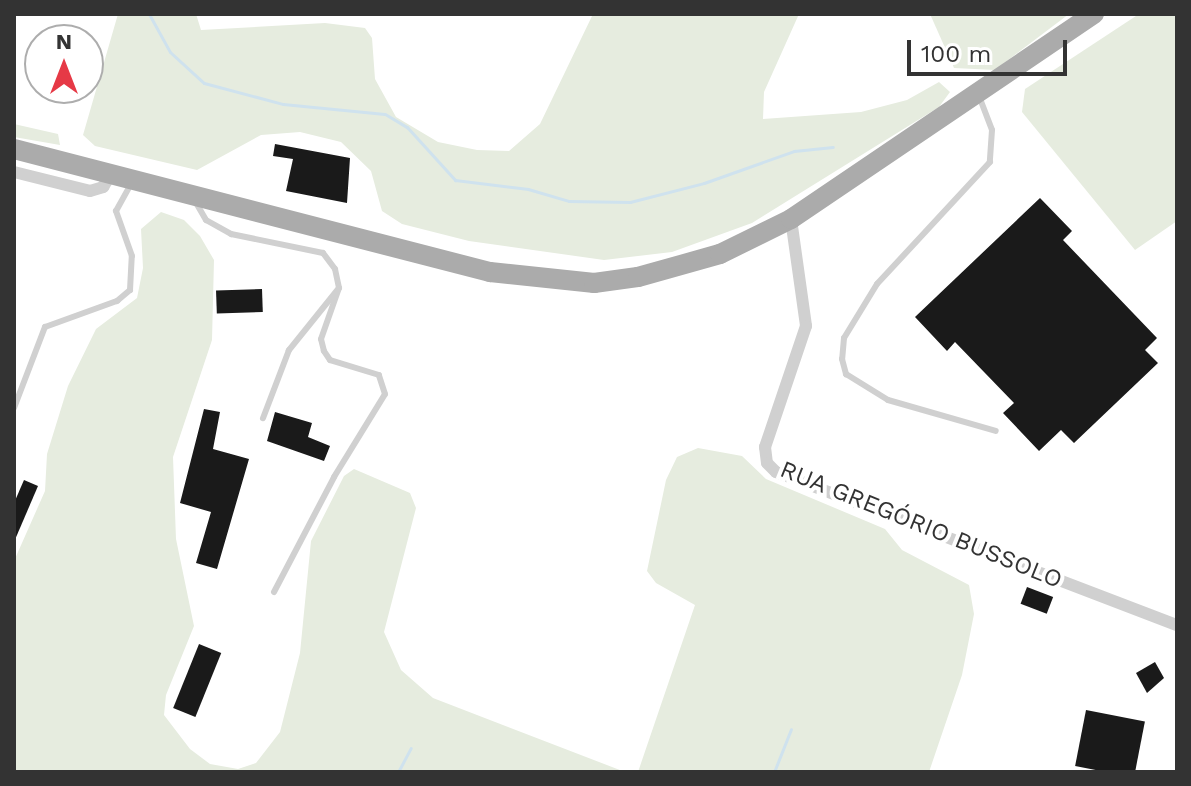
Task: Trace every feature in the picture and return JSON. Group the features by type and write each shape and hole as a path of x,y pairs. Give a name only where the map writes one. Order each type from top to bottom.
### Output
{"main road":[{"path":"14,149 490,272 567,282 638,277 683,266 791,219 1094,14"}],"street":[{"path":"15,174 90,191 103,187 111,174"},
{"name":"RUA GREGÓRIO BUSSOLO","path":"791,219 806,326 765,447 767,463 776,472 1177,625"}],"lane":[{"path":"977,93 992,130 990,162 872,290 844,338 842,359 846,374 888,400 996,431"},
{"path":"14,408 45,327 65,316 100,308 130,290 132,256 116,211 134,180"},
{"path":"191,194 206,220 231,234 323,253 335,269 339,288 321,339 324,351 330,360 379,375 385,394 381,410 334,477 274,592"},
{"path":"263,418 289,350 339,288"}],"shaded area":[{"path":"118,14 196,14 201,30 325,23 365,28 372,38 375,79 396,117 438,142 477,150 509,151 540,124 593,14 799,14 764,92 763,119 861,112 907,100 939,82 950,92 939,107 752,223 672,252 604,260 469,241 402,224 382,211 371,171 341,142 300,132 261,135 197,170 95,146 83,135 92,104 104,104 104,62"},
{"path":"930,14 1069,14 995,70 954,68"},
{"path":"1139,14 1177,14 1177,221 1135,250 1022,112 1025,89"},
{"path":"14,124 58,134 60,145 14,137"},
{"path":"161,212 184,220 200,236 214,260 212,340 173,457 176,539 194,626 166,695 164,715 190,749 210,764 238,769 256,763 280,732 300,653 311,541 344,476 354,469 410,493 416,508 384,632 401,670 433,698 625,772 14,772 14,561 45,491 47,454 68,386 96,329 137,298 143,268 141,229"},
{"path":"698,448 742,456 766,479 885,529 902,550 969,585 974,614 962,675 929,772 638,772 695,605 656,583 647,571 666,480 677,457"}],"building":[{"path":"275,144 350,158 347,203 286,191 293,159 273,156"},
{"path":"1040,198 1072,231 1063,240 1157,338 1145,350 1158,363 1074,443 1061,430 1039,451 1003,413 1014,403 955,342 947,351 915,317"},
{"path":"262,289 263,312 217,314 216,291"},
{"path":"204,409 220,412 213,449 249,459 217,569 196,563 211,512 180,503"},
{"path":"275,412 312,423 308,437 330,446 324,461 267,441"},
{"path":"24,480 38,486 14,542 14,503"},
{"path":"1027,587 1053,597 1047,614 1021,604"},
{"path":"199,644 221,653 195,717 173,708"},
{"path":"1155,662 1164,678 1147,693 1136,673"},
{"path":"1086,710 1145,721 1135,772 1106,772 1075,766"}],"waterway":[{"path":"149,14 170,52 204,83 283,104 385,114 407,127 455,180 528,189 569,201 630,202 704,183 794,151 833,147"},
{"path":"774,772 791,729"},
{"path":"398,772 411,748"}]}
